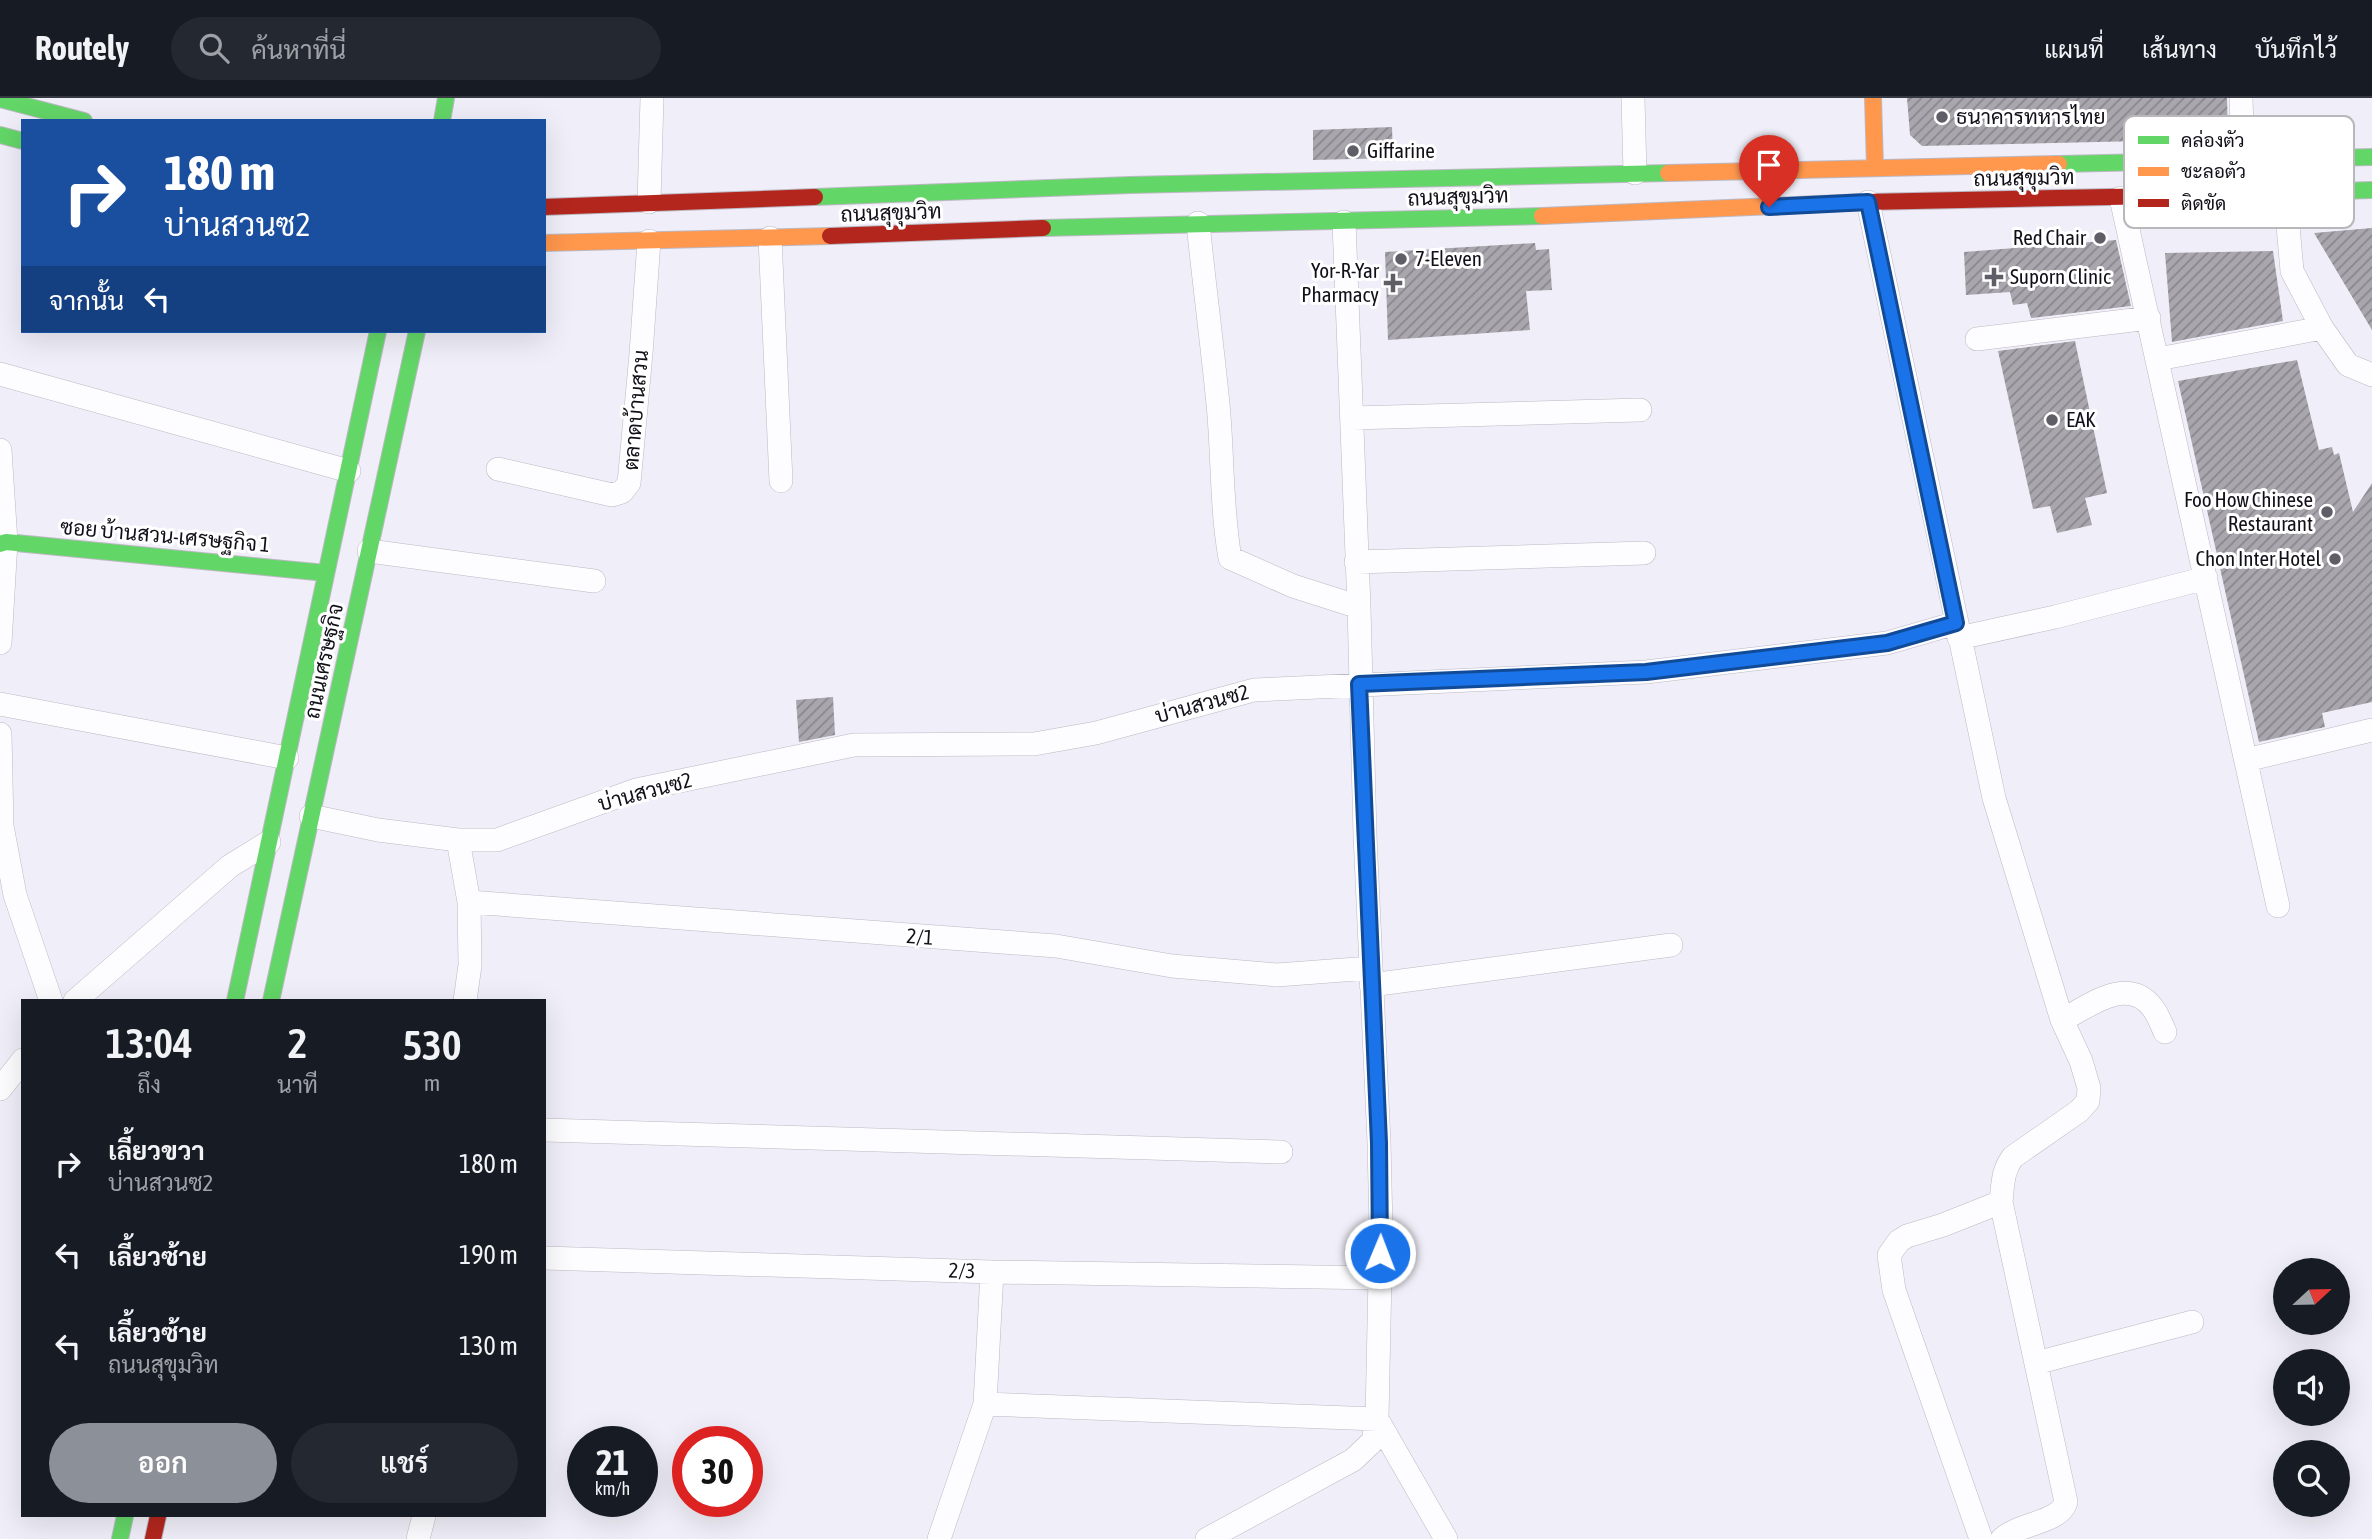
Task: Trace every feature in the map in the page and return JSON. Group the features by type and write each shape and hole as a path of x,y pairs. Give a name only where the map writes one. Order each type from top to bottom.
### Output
{"main road":[{"path":"442,119 446,98"},
{"path":"1868,202 1875,167 1873,98"},
{"path":"0,99 76,119"},
{"path":"0,135 21,140"},
{"name":"ถนนสุขุมวิท","path":"2354,157 2372,157"},
{"name":"ถนนสุขุมวิท","path":"546,207 1130,185 2124,162"},
{"name":"ถนนสุขุมวิท","path":"2354,190 2372,190"},
{"name":"ถนนสุขุมวิท","path":"546,243 1198,223 1344,222 1868,202 2124,198"},
{"name":"ถนนเศรษฐกิจ","path":"235,999 378,333"},
{"name":"ถนนเศรษฐกิจ","path":"271,999 417,333"},
{"name":"ซอย บ้านสวน-เศรษฐกิจ 1","path":"3,543 326,573"},
{"path":"120,1539 125,1517"},
{"path":"153,1539 158,1517"}],"street":[{"path":"649,202 652,98"},
{"path":"1633,98 1635,173"},
{"path":"2241,98 2242,116"},
{"path":"2121,198 2124,211"},
{"path":"1868,202 1994,798 2062,1020 2081,1061 2089,1088 2088,1101 2079,1111 2013,1157 2006,1166 2001,1202 2066,1502 2059,1515 2014,1530 2002,1539"},
{"path":"1207,1539 1353,1460 1373,1441 1377,1419 1379,1155 1359,684 1359,607 1344,222"},
{"path":"1198,223 1218,405 1224,524 1230,558 1293,586 1359,607"},
{"path":"2128,228 2278,906"},
{"path":"2288,228 2292,271 2322,328 2348,365 2372,375"},
{"path":"770,238 780,481"},
{"name":"ตลาดบ้านสวน","path":"498,469 612,495 622,492 629,483 649,241"},
{"path":"1977,338 2149,318"},
{"path":"2158,359 2322,328"},
{"path":"0,374 349,471"},
{"path":"1352,418 1640,410"},
{"path":"0,450 3,543 0,643"},
{"path":"369,551 594,581"},
{"path":"1356,562 1644,553"},
{"name":"บ่านสวนซ2","path":"311,816 378,830 458,840 497,840 636,790 854,745 1034,744 1096,733 1254,690 1646,672 1887,643 2055,617 2206,578"},
{"path":"0,704 287,758"},
{"path":"2246,760 2372,730"},
{"path":"0,734 2,826 15,895 50,999"},
{"path":"458,840 469,902 470,965 465,999"},
{"path":"77,999 230,866 269,842"},
{"name":"2/1","path":"469,902 1056,946 1172,966 1277,975 1371,977 1671,945"},
{"path":"2062,1020 2115,992 2130,993 2151,1005 2165,1032"},
{"path":"0,1089 21,1063"},
{"path":"546,1130 1281,1152"},
{"path":"1981,1539 1894,1290 1889,1255 1892,1248 1907,1236 1943,1226 2001,1202"},
{"name":"2/3","path":"546,1258 992,1272 1380,1278"},
{"path":"939,1539 985,1404 992,1272"},
{"path":"2036,1363 2192,1322"},
{"path":"985,1404 1377,1419"},
{"path":"1377,1419 1446,1539"},
{"path":"418,1539 424,1517"}],"building":[{"path":"1907,98 2227,98 2227,116 2124,116 2124,141 1922,146 1910,135"},
{"name":"Giffarine","path":"1392,127 1393,158 1313,160 1313,130"},
{"path":"2372,228 2372,330 2314,233"},
{"path":"2116,240 2131,306 2031,318 2027,303 2013,305 2010,292 1966,295 1964,252"},
{"path":"1535,243 1536,250 1549,249 1552,290 1526,291 1530,330 1388,340 1385,252"},
{"path":"2273,251 2283,321 2172,342 2165,253"},
{"name":"EAK","path":"2075,341 2107,493 2085,498 2092,525 2057,533 2050,506 2033,509 1998,351"},
{"path":"2297,360 2319,450 2332,447 2334,455 2339,453 2353,512 2372,483 2372,702 2322,713 2325,727 2259,742 2178,381"},
{"path":"833,697 835,735 799,742 796,700"}],"traffic: fast":[{"path":"442,119 446,98"},
{"path":"0,99 76,119"},
{"path":"0,135 21,140"},
{"path":"2354,157 2372,157"},
{"path":"2059,164 2124,163"},
{"path":"815,197 1130,185 1668,173"},
{"path":"2354,191 2372,190"},
{"path":"1043,228 1542,216"},
{"path":"235,999 378,333"},
{"path":"271,999 417,333"},
{"path":"0,544 6,542 326,573"},
{"path":"120,1539 125,1517"}],"traffic: slow":[{"path":"1873,98 1875,167"},
{"path":"1668,173 2059,164"},
{"path":"1542,216 1865,202"},
{"path":"546,243 830,236"}],"traffic: jam":[{"path":"546,207 815,197"},
{"path":"1865,202 2124,197"},
{"path":"830,236 1043,228"},
{"path":"153,1539 158,1517"}],"place":[{"name":"ธนาคารทหารไทย","path":"1942,117"},
{"name":"Giffarine","path":"1353,151"},
{"name":"Red Chair","path":"2100,238"},
{"name":"7-Eleven","path":"1401,259"},
{"name":"Suporn Clinic","path":"1994,277"},
{"name":"Yor-R-Yar Pharmacy","path":"1393,283"},
{"name":"EAK","path":"2052,420"},
{"name":"Foo How Chinese Restaurant","path":"2327,512"},
{"name":"Chon Inter Hotel","path":"2335,559"}],"route":[{"path":"1380,1253 1379,1143 1359,684 1646,672 1887,643 1956,623 1868,202 1769,207"}]}
